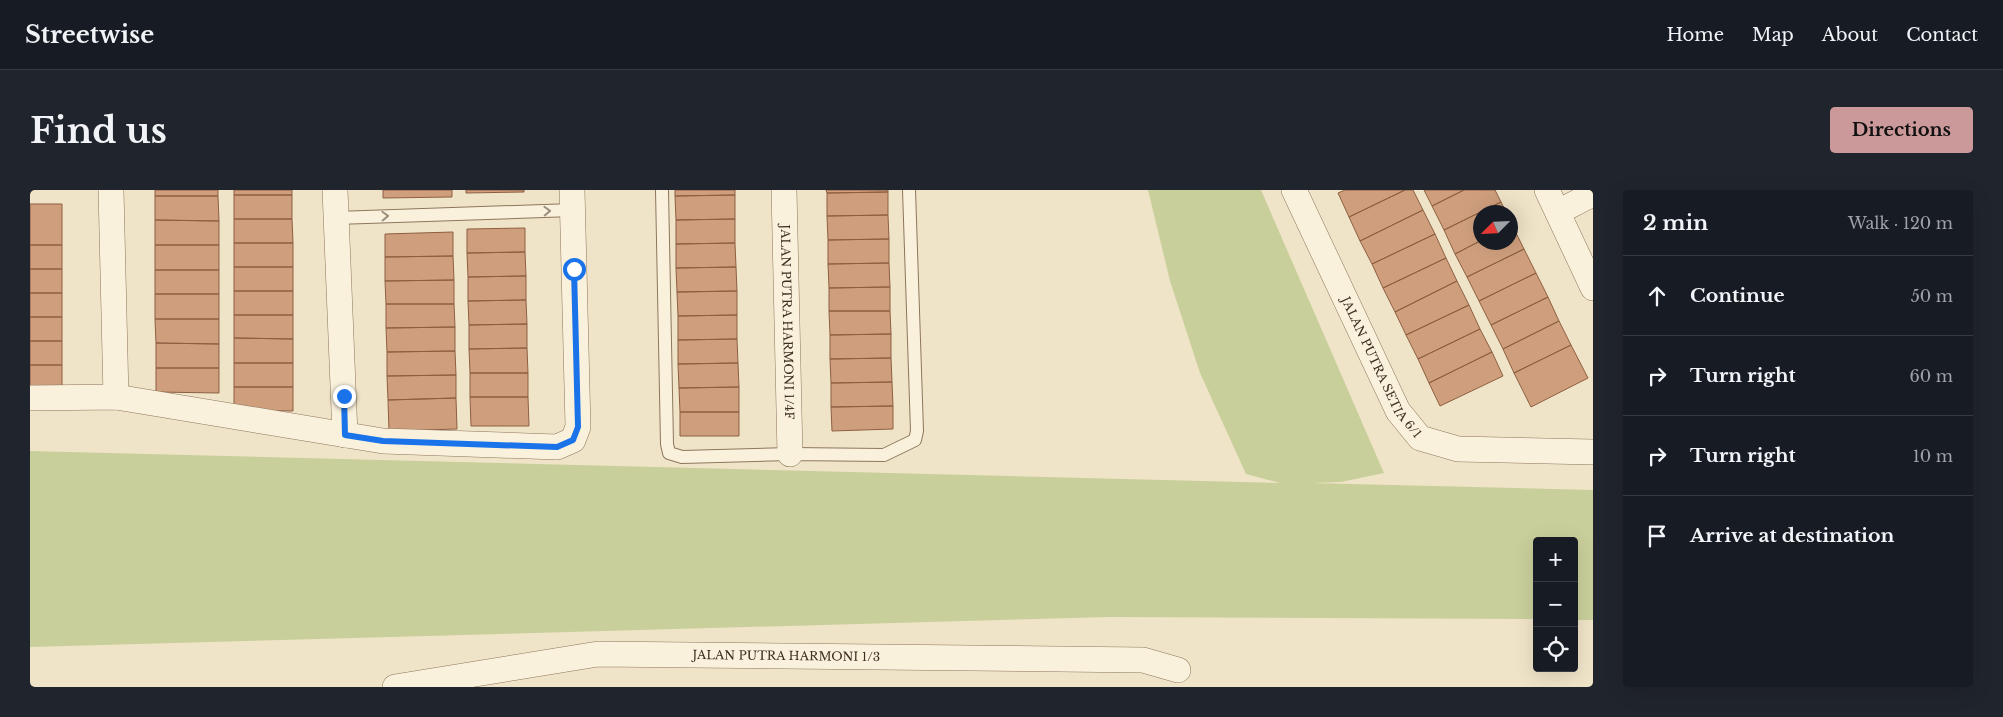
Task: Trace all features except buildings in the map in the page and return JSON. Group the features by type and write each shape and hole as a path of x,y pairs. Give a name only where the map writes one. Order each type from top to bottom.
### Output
{"street":[{"path":"111,190 116,397"},
{"path":"335,190 345,435"},
{"name":"JALAN PUTRA HARMONI 1/4F","path":"784,190 790,454"},
{"name":"JALAN PUTRA SETIA 6/1","path":"1294,190 1398,411 1420,438 1458,449 1593,452"},
{"path":"1547,190 1593,288"},
{"path":"1558,212 1593,194"},
{"path":"30,398 116,397 383,441 557,447 573,440 578,427 573,200"},
{"name":"JALAN PUTRA HARMONI 1/3","path":"396,687 598,654 1143,660 1178,670"}],"lane":[{"path":"662,190 669,453 682,457 790,454 884,455 915,440 917,431 910,190"},
{"path":"336,218 573,200"}],"green space":[{"path":"1148,190 1261,190 1384,473 1341,482 1311,483 1593,490 1593,620 1578,620 1578,537 1533,537 1533,619 1110,617 30,647 30,451 1280,483 1246,474 1200,373 1170,281"}],"route":[{"path":"344,396 345,435 383,441 557,447 573,440 578,427 574,269"}]}
